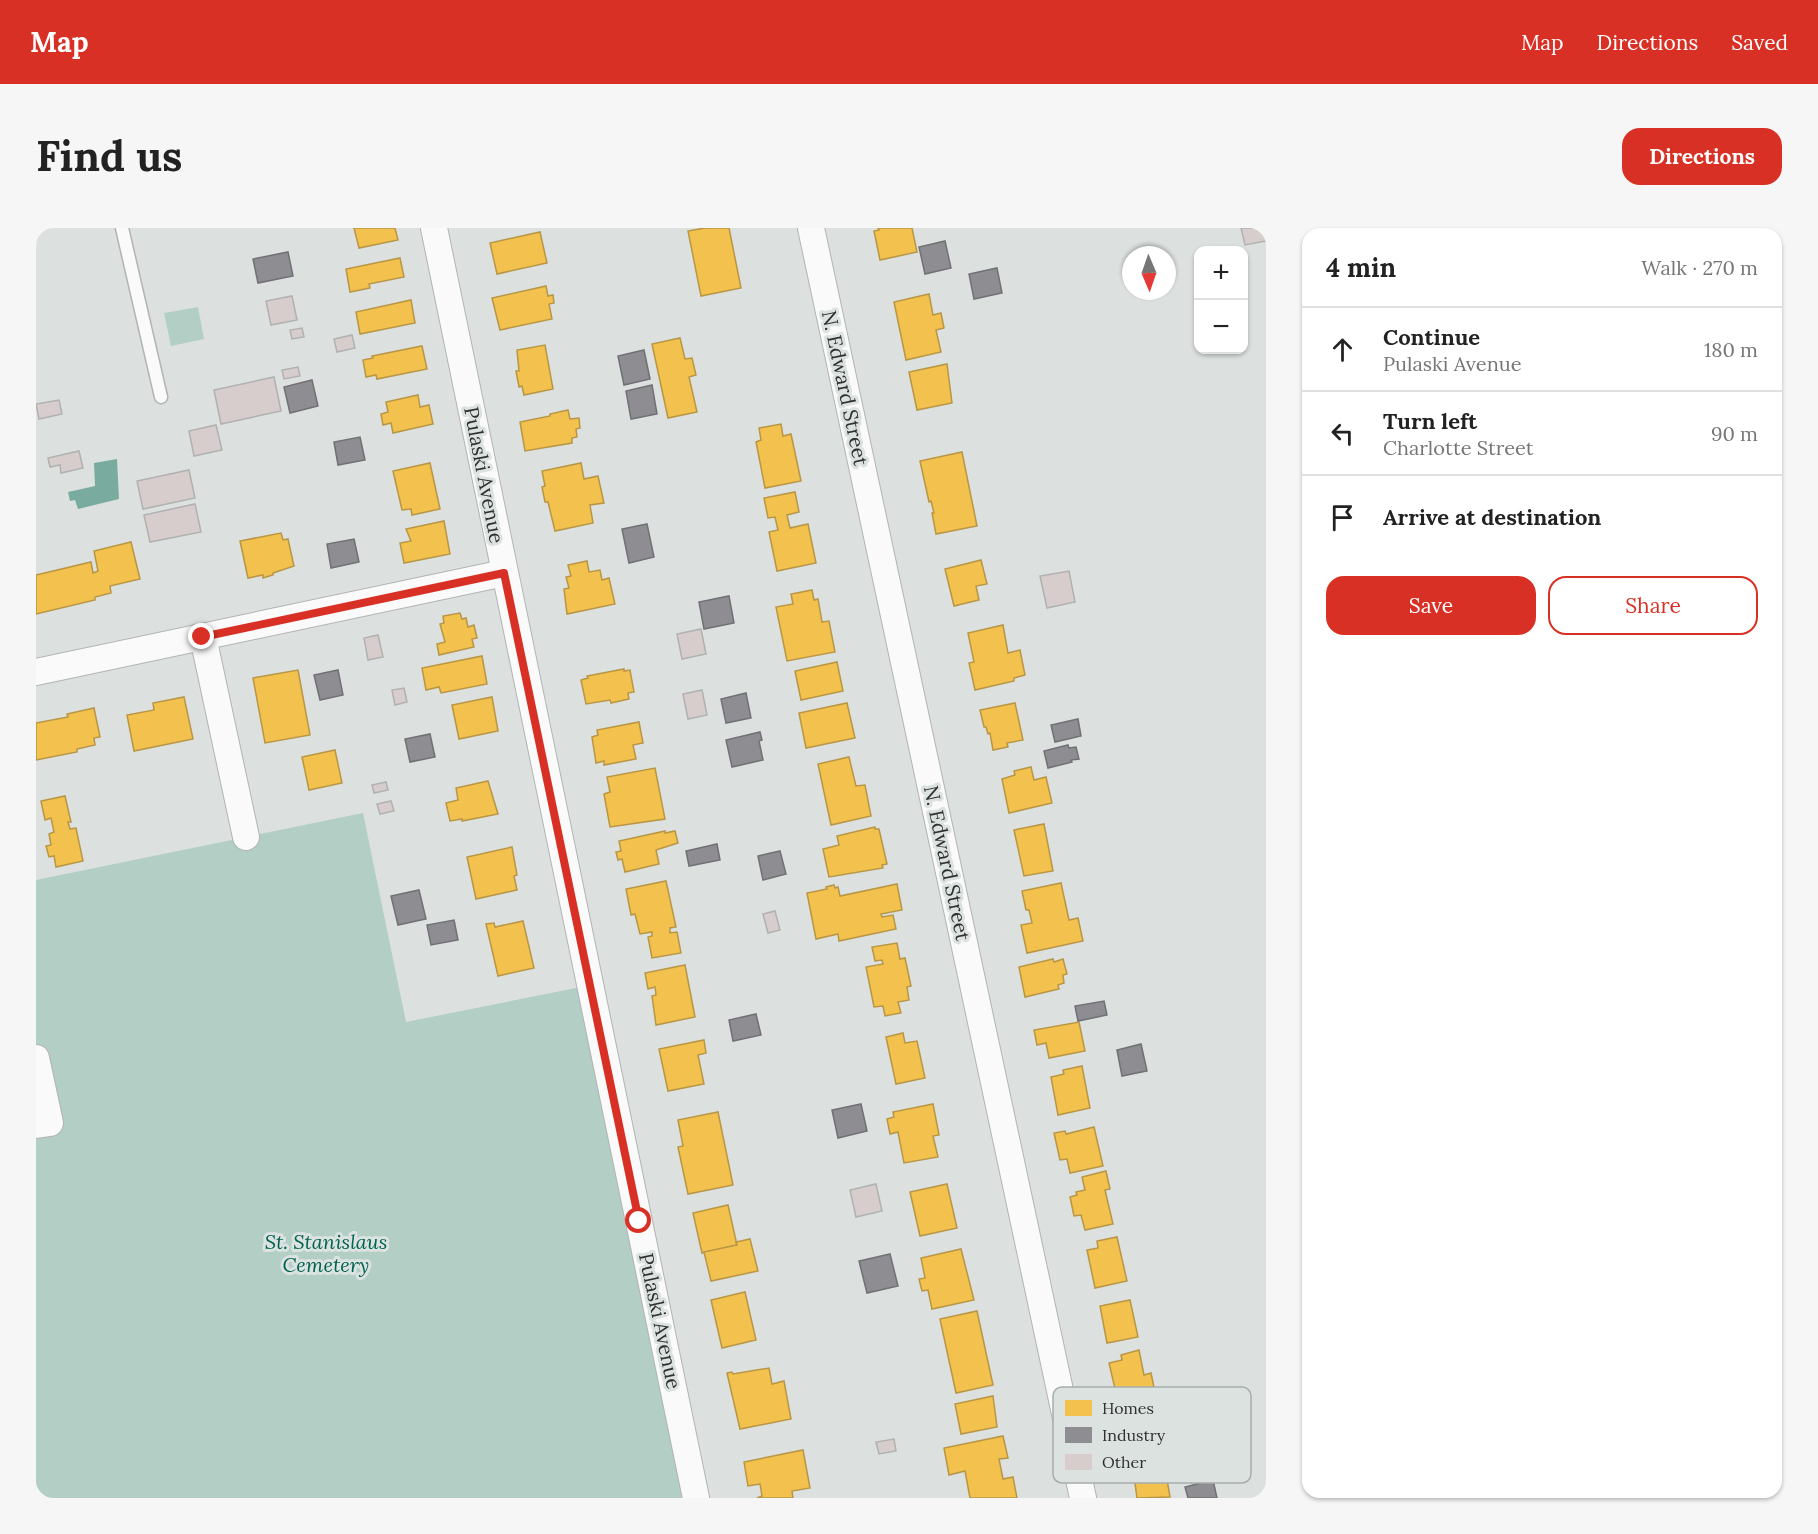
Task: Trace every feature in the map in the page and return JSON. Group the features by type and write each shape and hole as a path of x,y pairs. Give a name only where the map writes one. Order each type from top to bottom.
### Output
{"street":[{"name":"Pulaski Avenue","path":"434,228 696,1498"},
{"name":"N. Edward Street","path":"811,228 1059,1387"},
{"path":"36,672 504,573"},
{"path":"202,637 246,837"},
{"path":"36,1058 43,1124"},
{"name":"N. Edward Street","path":"1080,1483 1083,1498"}],"lane":[{"path":"122,228 160,397"}],"green space":[{"path":"198,307 204,339 171,346 164,313"},
{"name":"St. Stanislaus Cemetery","path":"363,813 406,1022 591,985 696,1498 36,1498 36,880"}],"shaded area":[{"path":"117,459 119,499 78,509 75,500 70,501 68,492 95,486 94,463"}],"building: Homes":[{"path":"354,228 395,228 398,240 359,248"},
{"path":"729,228 741,288 701,296 688,231"},
{"path":"878,228 912,228 917,252 880,260 874,231 879,230"},
{"path":"540,232 547,263 497,274 490,243"},
{"path":"400,258 404,277 369,284 370,288 350,292 346,269"},
{"path":"546,286 548,296 553,295 554,303 549,304 552,319 500,330 492,298"},
{"path":"929,294 933,315 941,313 944,328 936,330 941,352 906,360 894,302"},
{"path":"411,300 415,323 360,334 356,312"},
{"path":"680,338 685,359 692,358 696,375 689,377 697,412 668,418 652,344"},
{"path":"545,345 553,389 524,395 522,386 519,387 516,371 519,371 517,350"},
{"path":"422,346 427,369 377,379 376,375 366,377 363,360 373,358 372,356"},
{"path":"947,364 952,403 917,410 909,372"},
{"path":"418,395 420,407 429,405 433,424 393,433 391,423 383,425 381,414 388,412 386,402"},
{"path":"568,410 570,419 579,418 580,428 576,429 577,437 572,438 572,443 525,451 520,422"},
{"path":"781,424 783,436 791,434 801,481 765,488 756,442 761,440 759,428"},
{"path":"962,452 977,526 936,534 932,513 934,513 931,501 929,502 920,461"},
{"path":"430,463 440,509 412,515 411,509 402,510 393,471"},
{"path":"581,463 584,479 598,476 604,503 590,505 593,523 555,531 548,502 545,502 542,471"},
{"path":"795,492 799,512 787,515 790,528 808,524 816,563 777,571 769,532 778,530 775,517 768,518 764,498"},
{"path":"444,521 450,554 404,563 400,543 411,541 406,529"},
{"path":"281,533 283,540 288,539 294,566 263,578 263,575 248,578 240,541"},
{"path":"131,542 140,579 110,586 111,593 95,597 95,600 36,614 36,575 91,562 93,573 98,571 94,551"},
{"path":"981,560 987,584 976,586 979,600 954,606 945,569"},
{"path":"587,561 589,572 600,570 602,580 609,578 615,604 567,614 564,589 569,588 566,577 571,576 568,565"},
{"path":"812,590 814,600 818,599 822,622 829,621 835,652 787,661 776,607 793,604 791,594"},
{"path":"460,613 462,619 466,618 468,627 474,625 477,638 472,639 474,647 439,655 437,644 445,642 440,624 444,623 443,616"},
{"path":"1003,625 1008,653 1020,650 1025,675 1014,678 1014,681 975,690 969,663 974,662 968,633"},
{"path":"482,656 487,684 441,693 439,687 426,690 422,668"},
{"path":"837,662 843,691 801,700 795,671"},
{"path":"624,669 624,671 630,670 634,692 628,693 629,699 611,703 610,700 586,704 581,680 588,678 587,676"},
{"path":"298,670 310,735 265,743 253,678"},
{"path":"184,697 193,739 134,751 127,715 154,710 153,703"},
{"path":"492,697 498,731 459,739 452,705"},
{"path":"847,703 855,738 806,748 799,713"},
{"path":"1015,703 1023,740 1007,743 1008,747 993,750 990,733 988,734 984,727 980,710"},
{"path":"94,708 100,737 94,738 95,745 77,749 77,752 36,760 36,723 68,717 67,714"},
{"path":"639,722 643,743 633,745 636,759 604,765 604,761 596,763 592,737 598,735 597,730"},
{"path":"335,750 342,783 309,790 302,757"},
{"path":"849,757 856,786 865,785 871,816 831,825 818,764"},
{"path":"1031,767 1034,780 1046,777 1052,803 1009,813 1002,779 1015,775 1014,771"},
{"path":"655,768 665,819 610,827 604,794 610,792 607,777"},
{"path":"488,781 498,814 450,821 446,803 458,800 456,788"},
{"path":"65,796 71,822 68,822 70,829 76,828 83,861 56,867 54,856 49,857 46,846 51,845 49,834 54,832 51,818 45,820 41,801"},
{"path":"1044,824 1053,871 1024,876 1014,830"},
{"path":"875,827 879,829 887,864 882,865 883,868 829,877 823,849 839,845 837,836"},
{"path":"665,831 665,833 675,831 678,843 656,850 659,864 625,872 622,859 618,860 616,852 621,851 619,841"},
{"path":"512,847 517,890 476,899 467,857"},
{"path":"666,881 676,927 670,928 670,933 677,932 681,953 652,958 648,937 652,936 652,932 640,934 635,914 631,915 626,889"},
{"path":"1061,883 1069,920 1078,918 1083,941 1027,953 1021,925 1032,923 1029,910 1026,910 1022,891"},
{"path":"897,884 902,910 881,914 882,917 893,915 896,929 839,941 838,934 816,939 807,893 827,889 826,887 834,885 835,888 838,887 840,896"},
{"path":"523,921 534,968 498,976 486,924 494,923 495,927"},
{"path":"897,943 900,959 905,958 911,986 907,987 909,1000 898,1002 901,1013 885,1016 883,1006 874,1007 866,967 883,964 882,960 875,961 872,947"},
{"path":"1053,959 1054,962 1063,959 1067,974 1063,975 1064,983 1058,985 1059,989 1025,997 1019,967"},
{"path":"685,965 695,1017 656,1025 652,996 656,995 655,987 648,989 645,973"},
{"path":"1079,1022 1085,1051 1049,1058 1046,1043 1037,1045 1034,1030"},
{"path":"903,1033 905,1043 917,1041 925,1078 896,1084 886,1037"},
{"path":"704,1040 706,1053 698,1055 704,1084 668,1091 659,1049"},
{"path":"1082,1066 1090,1108 1058,1115 1051,1077 1064,1074 1063,1070"},
{"path":"933,1104 939,1135 933,1136 938,1157 904,1163 898,1132 890,1134 887,1119 894,1117 893,1112"},
{"path":"718,1112 733,1185 688,1194 678,1147 683,1146 678,1120"},
{"path":"1094,1127 1103,1166 1070,1173 1067,1159 1060,1160 1054,1133 1065,1131 1066,1134"},
{"path":"1106,1171 1110,1189 1105,1190 1113,1224 1085,1230 1081,1215 1074,1216 1070,1197 1077,1195 1076,1192 1085,1190 1082,1177"},
{"path":"947,1184 957,1228 920,1236 910,1192"},
{"path":"728,1205 737,1245 702,1253 693,1213"},
{"path":"1117,1237 1127,1281 1095,1288 1087,1250 1098,1248 1097,1241"},
{"path":"750,1239 758,1271 711,1281 704,1252 737,1245 736,1242"},
{"path":"961,1249 974,1300 932,1309 928,1290 922,1291 919,1279 925,1278 921,1258"},
{"path":"745,1292 756,1340 722,1348 711,1300"},
{"path":"1130,1300 1138,1337 1107,1343 1100,1306"},
{"path":"977,1311 993,1385 956,1393 940,1319"},
{"path":"1139,1350 1144,1375 1151,1373 1154,1387 1115,1387 1109,1363 1122,1360 1121,1355"},
{"path":"769,1368 772,1384 784,1381 791,1419 740,1429 727,1373"},
{"path":"993,1396 997,1427 961,1434 955,1404"},
{"path":"1003,1436 1008,1458 999,1459 1003,1479 1013,1477 1017,1498 970,1498 965,1471 949,1475 944,1448"},
{"path":"803,1450 810,1488 792,1491 793,1498 757,1498 762,1496 760,1484 748,1486 744,1462"},
{"path":"1135,1483 1168,1483 1170,1497 1137,1498"}],"building: Industry":[{"path":"945,241 951,268 925,274 919,247"},
{"path":"288,252 293,276 258,283 253,259"},
{"path":"997,268 1002,293 974,299 969,274"},
{"path":"644,350 650,379 624,385 618,356"},
{"path":"312,380 318,406 290,413 284,387"},
{"path":"652,385 657,414 631,419 626,391"},
{"path":"360,437 365,460 338,465 334,442"},
{"path":"647,524 654,557 629,563 622,529"},
{"path":"354,539 359,562 331,568 327,544"},
{"path":"729,596 734,623 704,629 699,602"},
{"path":"338,670 343,695 320,700 314,675"},
{"path":"746,693 751,718 726,723 721,699"},
{"path":"1078,719 1081,736 1055,742 1051,725"},
{"path":"760,732 762,740 759,741 763,760 732,767 726,740"},
{"path":"430,734 435,757 410,762 405,739"},
{"path":"1068,745 1069,748 1076,747 1079,759 1048,768 1044,751"},
{"path":"717,844 720,860 689,866 686,851"},
{"path":"780,851 786,874 763,880 758,856"},
{"path":"419,890 426,919 398,925 391,896"},
{"path":"454,920 458,940 431,945 427,925"},
{"path":"1104,1001 1107,1015 1078,1021 1075,1006"},
{"path":"756,1014 761,1035 733,1041 729,1020"},
{"path":"1141,1044 1147,1071 1122,1076 1117,1050"},
{"path":"861,1104 867,1131 838,1138 832,1110"},
{"path":"890,1254 898,1286 867,1293 859,1261"},
{"path":"1214,1483 1217,1498 1188,1498 1185,1487"}],"building: Other":[{"path":"1241,228 1266,228 1266,241 1245,245"},
{"path":"292,296 297,320 271,325 266,301"},
{"path":"302,328 304,337 292,339 290,330"},
{"path":"352,335 355,348 337,352 334,339"},
{"path":"298,367 300,376 284,379 282,370"},
{"path":"274,377 281,411 221,424 214,390"},
{"path":"59,400 62,414 39,419 36,404"},
{"path":"216,425 222,450 194,456 189,431"},
{"path":"79,451 83,468 61,473 60,465 50,467 48,458"},
{"path":"189,470 195,498 143,509 137,481"},
{"path":"195,504 201,532 150,542 144,515"},
{"path":"1069,571 1075,602 1047,608 1040,576"},
{"path":"701,629 706,654 682,659 677,634"},
{"path":"378,635 383,657 368,660 364,638"},
{"path":"404,688 407,702 395,705 392,690"},
{"path":"702,690 707,715 688,719 683,694"},
{"path":"386,782 388,790 374,793 372,785"},
{"path":"391,801 394,811 380,814 377,804"},
{"path":"775,911 780,930 768,933 763,914"},
{"path":"876,1184 882,1211 856,1217 850,1190"},
{"path":"894,1439 896,1451 879,1454 876,1442"}],"route":[{"path":"202,637 504,573 639,1221"}]}
